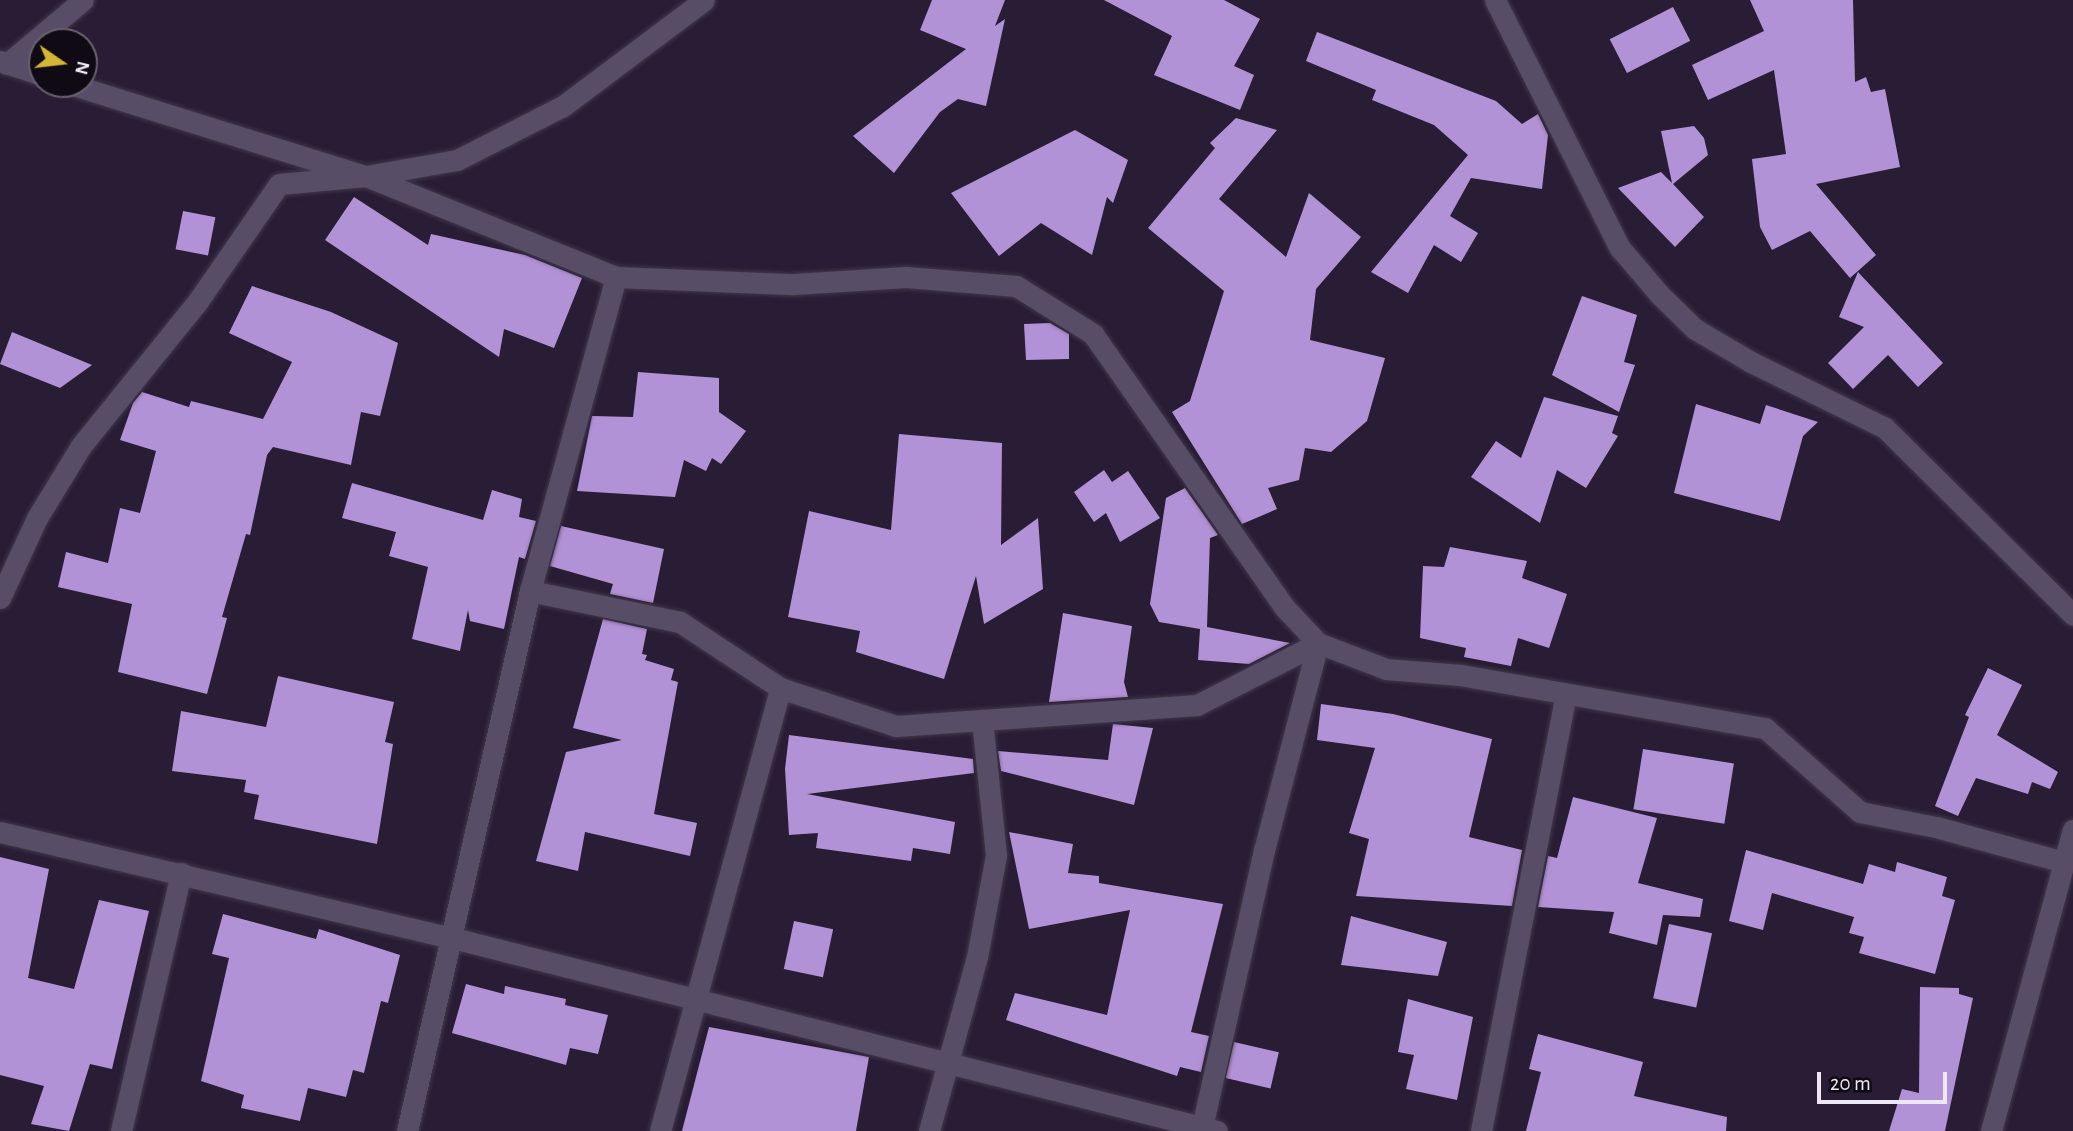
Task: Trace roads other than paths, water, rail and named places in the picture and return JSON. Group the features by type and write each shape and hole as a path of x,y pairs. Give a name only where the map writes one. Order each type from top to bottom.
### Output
{"street":[{"path":"4,63 83,0"},
{"path":"0,598 37,518 81,446 198,301 279,184 366,176 457,160 551,112 704,0"},
{"path":"1495,0 1620,248 1660,295 1695,329 1751,362 1885,428 2073,615"},
{"path":"4,63 28,71"},
{"path":"98,93 366,176 617,277 794,284 906,277 1016,285 1093,334 1285,608 1318,643 1386,669 1460,675 1765,728 1860,812 1936,827 2064,862"},
{"path":"407,1131 449,937 530,591 617,277"},
{"path":"530,591 680,622 780,688 896,726 1197,705 1318,643"},
{"path":"0,832 449,937 1206,1130 1264,850 1318,643"},
{"path":"660,1131 692,999 780,688"},
{"path":"1481,1131 1566,695"},
{"path":"929,1131 945,1063 977,957 996,855 982,720"},
{"path":"1991,1131 2073,830"},
{"path":"121,1131 181,873"}]}
